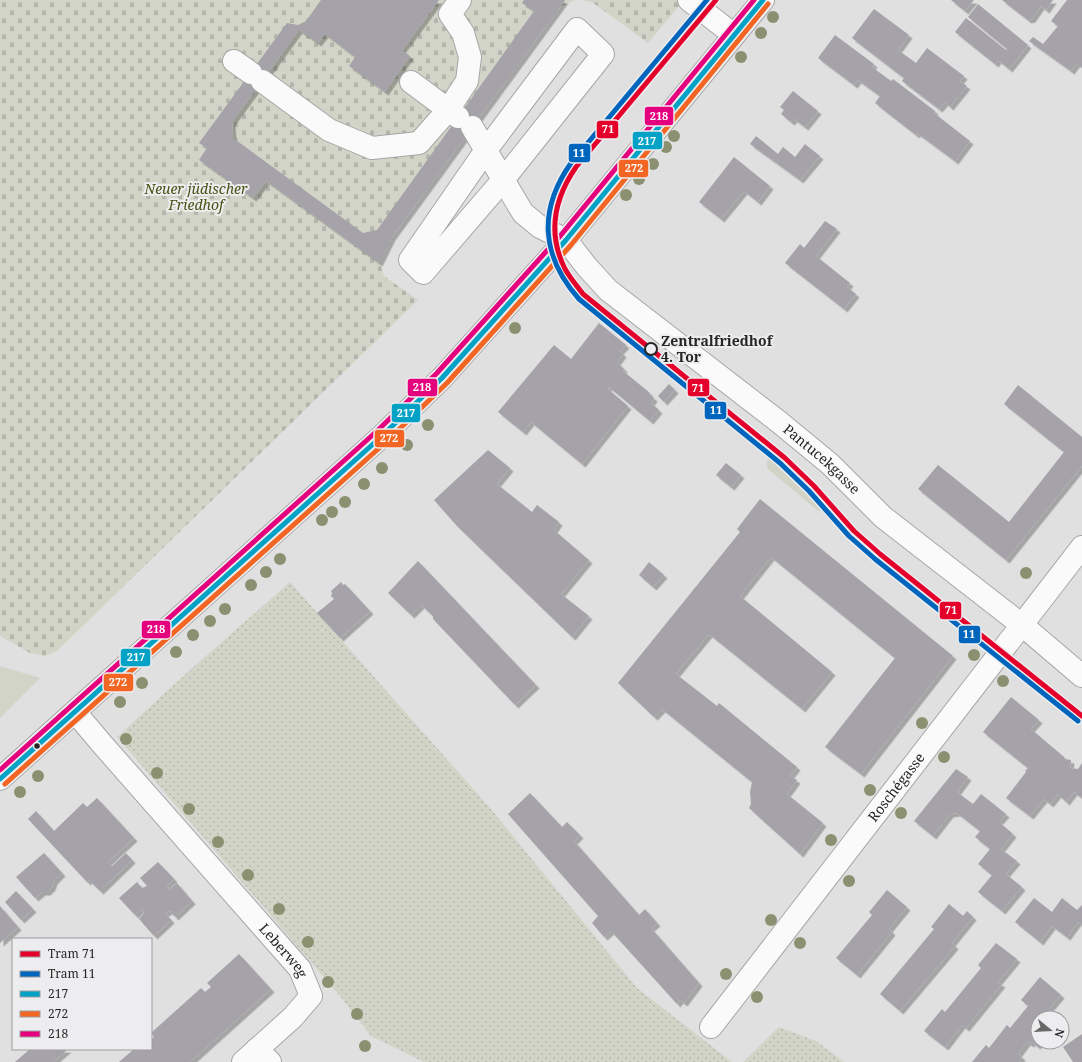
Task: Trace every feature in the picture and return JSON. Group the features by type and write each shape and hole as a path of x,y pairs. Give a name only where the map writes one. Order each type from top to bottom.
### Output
{"street":[{"path":"249,71 328,130 372,148 419,143 459,118 467,81 470,57 463,33 450,14 460,0"},
{"path":"689,0 734,35"},
{"path":"0,779 382,436 442,378 566,240 763,0"},
{"path":"576,29 603,54 503,180 423,273 410,260 486,150 576,29"},
{"path":"411,82 459,118 486,150 523,213 540,226 566,240"},
{"name":"Pantucekgasse","path":"566,240 587,267 608,290 779,422 830,464 883,516 1022,625 1082,676"},
{"name":"Roschégasse","path":"711,1028 1082,547"},
{"name":"Leberweg","path":"75,712 300,969 311,996 257,1058"}],"green space":[{"name":"Neuer jüdischer Friedhof","path":"0,0 575,0 560,7 392,237 380,263 384,276 418,300 57,651 45,656 30,653 0,636"},
{"path":"581,0 684,0 648,43 592,2"},
{"path":"772,455 791,471 825,509 821,511 817,510 768,469 767,461"},
{"path":"290,582 490,808 637,988 732,1062 424,1062 371,1036 340,996 117,737"},
{"path":"0,666 40,678 0,718"},
{"path":"779,1027 816,1041 844,1062 743,1062"}],"building":[{"path":"321,0 439,0 402,50 410,56 385,92 349,66 355,57 325,34 318,43 299,30 232,122 233,138 363,233 377,230 534,11 522,3 524,0 565,0 392,237 379,263 266,181 253,198 199,160 207,148 199,143 287,23 298,25 306,21"},
{"path":"951,0 974,0 965,11"},
{"path":"1002,0 1053,0 1046,10 1041,6 1032,19 1028,20"},
{"path":"1067,0 1082,0 1082,68 1077,63 1071,71 1029,41 1033,37 1043,44 1058,26 1051,21"},
{"path":"978,4 1028,45 1009,69 998,60 995,64 955,32 966,18 1006,50 1007,49 968,17"},
{"path":"874,9 909,35 898,50 916,63 927,48 964,76 960,81 967,86 950,107 945,102 939,109 902,81 904,78 852,38"},
{"path":"835,35 874,64 872,67 891,81 893,79 935,111 934,113 970,141 955,161 917,133 916,135 875,103 880,96 858,80 854,85 818,58"},
{"path":"793,91 818,111 805,127 794,119 791,122 781,114 784,110 780,107"},
{"path":"756,136 778,154 783,147 795,157 805,144 820,156 800,180 750,144"},
{"path":"734,157 770,186 758,202 744,191 721,219 699,202"},
{"path":"825,221 837,229 816,256 850,283 847,287 856,294 844,309 785,263 800,244 804,248"},
{"path":"599,323 626,345 620,351 623,354 617,362 624,369 623,371 650,393 649,394 654,398 651,403 659,410 650,421 609,387 608,389 628,406 582,464 531,422 523,432 498,412 554,345 571,359"},
{"path":"669,384 675,390 664,402 658,396"},
{"path":"1018,385 1082,437 1082,466 1006,560 918,489 938,465 1009,522 1064,452 1004,404"},
{"path":"488,450 510,468 497,484 532,512 537,505 559,522 554,530 589,560 561,594 589,616 572,637 457,526 434,500"},
{"path":"726,463 741,475 731,487 716,475"},
{"path":"760,499 953,656 861,774 825,747 895,658 771,557 740,596 832,672 802,709 709,634 676,674 717,706 719,703 797,767 790,776 797,780 787,794 823,823 800,854 749,808 751,804 750,792 752,782 662,709 654,717 618,683 740,532 737,529"},
{"path":"418,561 536,685 515,705 433,619 433,616 421,605 411,615 388,593"},
{"path":"649,562 664,575 653,587 639,575"},
{"path":"341,582 343,585 345,584 370,611 340,638 317,613 334,599 331,596 331,591"},
{"path":"1011,697 1039,720 1031,729 1064,757 1064,759 1071,760 1070,768 1078,769 1082,763 1082,798 1074,792 1066,802 1058,794 1050,804 1044,799 1030,816 1006,798 1028,768 983,732"},
{"path":"956,769 968,777 957,792 973,804 981,794 1006,814 999,822 1013,834 1001,849 1017,861 1006,874 1022,887 1002,911 978,892 992,875 978,864 990,849 975,837 980,831 957,813 950,814 933,836 914,821"},
{"path":"530,793 562,827 567,822 580,835 574,841 639,915 645,909 657,923 651,928 699,983 684,1003 680,1000 677,1004 611,931 604,937 592,923 598,916 508,814"},
{"path":"97,798 134,838 108,862 112,866 126,853 132,860 100,891 89,880 87,882 28,819 36,811 54,831 83,803 87,807"},
{"path":"44,853 62,873 54,881 52,887 47,892 42,892 35,898 16,877"},
{"path":"158,862 174,879 167,885 169,890 177,883 192,901 175,917 170,911 165,913 171,920 154,936 139,919 144,913 142,908 135,915 119,898 137,882 142,888 147,886 140,878"},
{"path":"887,890 907,907 889,929 892,932 857,975 836,958 872,915 869,912"},
{"path":"16,891 33,909 21,920 5,902"},
{"path":"1034,898 1052,912 1062,898 1077,910 1082,905 1082,925 1078,922 1067,937 1052,926 1040,942 1015,922"},
{"path":"949,904 963,916 967,911 973,917 952,943 955,946 900,1011 880,994 934,929 931,927"},
{"path":"0,906 18,927 0,943"},
{"path":"996,943 1017,959 998,982 1002,984 966,1028 962,1025 945,1047 924,1031 942,1009 945,1012 981,968 978,965"},
{"path":"239,954 271,989 190,1062 119,1062 133,1050 152,1050 152,1039 154,1037 152,1032 201,988 205,992 211,987 207,983"},
{"path":"1040,977 1061,995 1050,1008 1052,1010 1030,1010 1030,1044 1027,1042 1018,1054 1022,1057 1019,1062 972,1062 986,1045 989,1048 1007,1025 1010,1028 1028,1006 1021,1000"},
{"path":"1082,1034 1082,1062 1073,1062 1065,1050 1070,1050 1070,1042"},
{"path":"29,1050 67,1050 53,1062 15,1062"}],"tram line":[{"name":"11","path":"707,0 571,163 560,181 553,198 549,215 548,232 551,249 557,266 566,283 579,299 780,463 809,491 849,536 875,559 1078,721"},
{"name":"71","path":"716,0 576,167 568,179 558,204 555,229 559,256 565,269 583,294 785,458 814,486 854,531 880,554 1082,716"}],"transit line":[{"name":"218","path":"0,770 377,431 437,373 561,235 754,0"},
{"name":"217","path":"0,779 382,436 442,378 566,240 763,0"},
{"name":"272","path":"5,784 387,441 447,383 571,245 768,4"}],"place":[{"name":"Zentralfriedhof 4. Tor","path":"651,349"}]}
